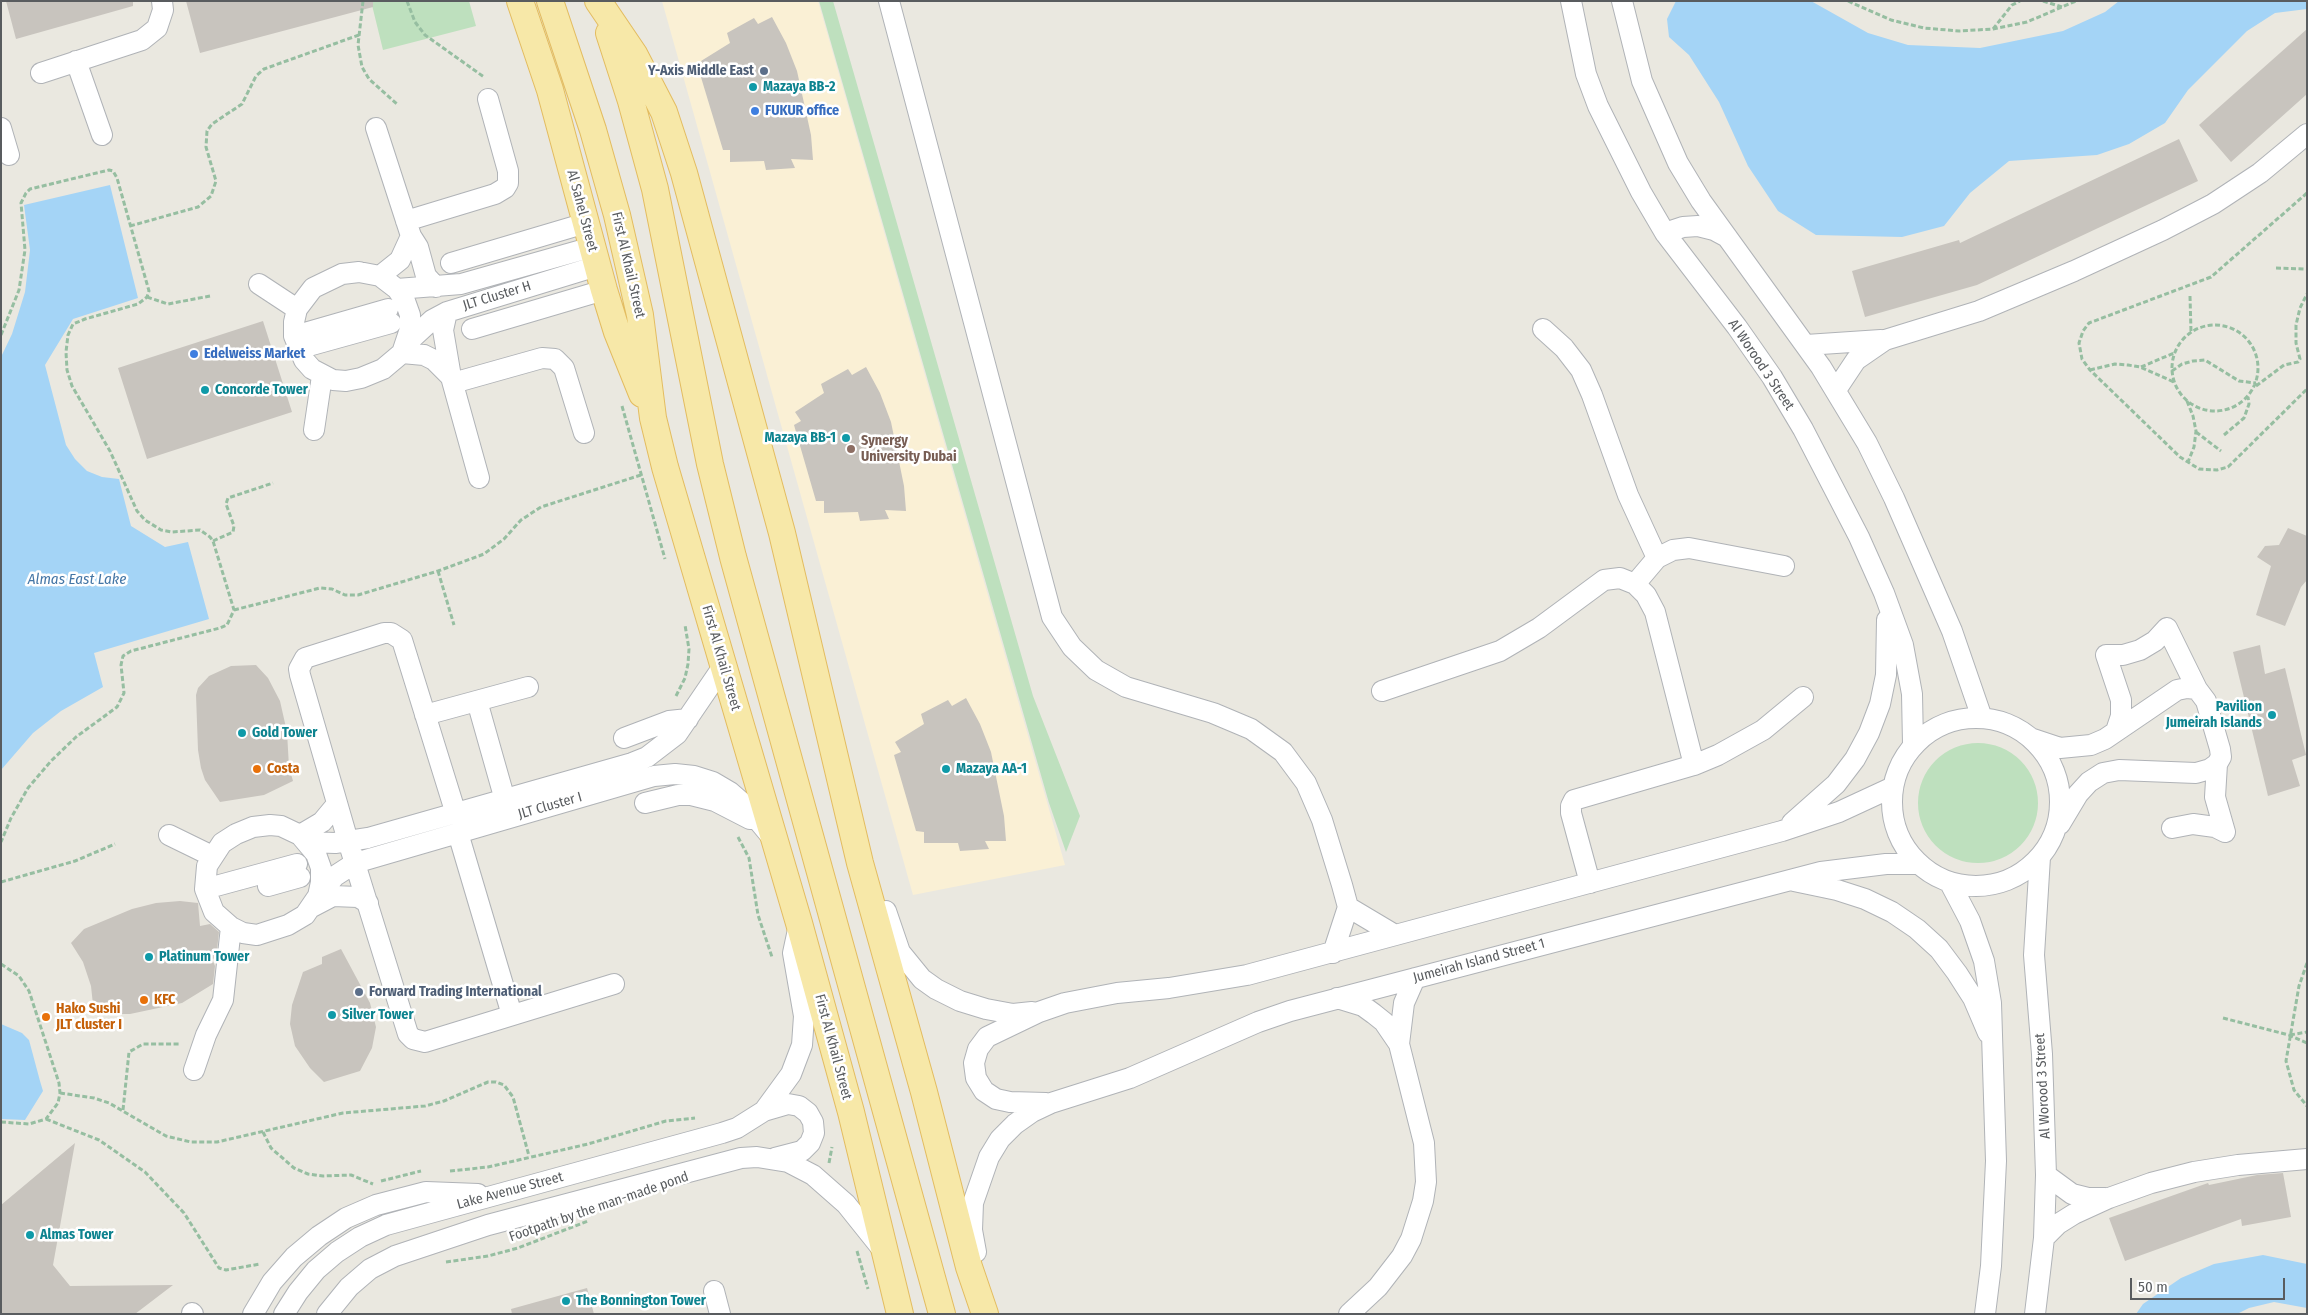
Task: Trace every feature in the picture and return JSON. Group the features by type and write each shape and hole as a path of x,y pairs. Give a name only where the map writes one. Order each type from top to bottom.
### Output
{"main road":[{"name":"Al Sahel Street","path":"520,1 550,90 595,257 634,376 653,418"},
{"name":"First Al Khail Street","path":"550,1 593,130 617,215 640,315 653,418 665,467 724,665 768,833 799,923 888,1258 900,1314"},
{"path":"598,1 634,54 664,112 684,173 782,533 860,863 924,1092 953,1209 987,1314"},
{"path":"598,1 632,101 656,189 710,464 733,556 942,1314"}],"street":[{"path":"41,73 142,40 150,35 161,19 162,1"},
{"path":"889,1 1052,617 1072,647 1096,670 1126,687 1214,713 1251,729 1283,752 1306,783 1322,820 1348,907 1333,952"},
{"path":"1622,1 1642,81 1678,163 1701,202 1806,345 1836,390 1867,443 1894,498 1952,631 1982,718"},
{"name":"Al Worood 3 Street","path":"1571,2 1586,74 1598,106 1640,192 1665,233 1737,327 1803,429 1833,483 1886,598 1904,653 1912,694 1913,744"},
{"path":"76,61 102,134"},
{"path":"408,228 495,194 505,188 510,177 488,98"},
{"path":"1,128 9,155"},
{"path":"376,128 408,228 416,243 426,276 436,287"},
{"path":"1806,345 1885,340 1979,311 2074,272 2213,204 2252,178 2307,134"},
{"path":"1665,233 1683,227 1698,226 1714,230 1728,237"},
{"path":"380,276 400,260 408,228"},
{"path":"451,263 487,244 538,230 595,257 559,310 509,324 472,329"},
{"name":"JLT Cluster H","path":"397,289 460,284 595,257"},
{"name":"JLT Cluster H","path":"322,376 346,381 361,378 383,369 432,320 447,312 595,257"},
{"path":"314,430 322,376 312,369 296,342 297,309 313,288 334,277 359,272 380,276 397,289 406,301 410,315 410,329 404,348 434,360 452,380"},
{"path":"259,284 297,309"},
{"path":"447,312 443,330 452,380 479,478"},
{"path":"296,342 389,316"},
{"path":"1543,329 1564,348 1581,370 1625,487 1657,558"},
{"path":"1836,390 1856,360 1885,340"},
{"path":"452,380 542,358 555,359 564,368 584,433"},
{"path":"1635,584 1657,558 1673,550 1689,548 1784,566"},
{"path":"1382,691 1500,651 1539,628 1604,580 1620,578 1635,584 1646,595 1655,612 1694,765"},
{"path":"1782,831 1815,805 1836,784 1855,759 1869,733 1880,704 1886,675 1889,644 1886,598"},
{"path":"2116,731 2121,716 2121,700 2106,655 2123,655 2140,650 2155,641 2167,628 2196,689 2206,701 2220,749 2214,797 2225,832 2215,827 2193,824 2172,828"},
{"path":"512,1015 405,646 397,635 384,634 306,658 299,669 300,675 348,841 406,1028 413,1039 425,1042 614,984"},
{"name":"JLT Cluster I","path":"207,895 214,912 231,927 256,934 272,932 296,921 315,902 335,876 355,863 457,823 505,800 647,757 667,743 688,719 724,665"},
{"path":"425,715 528,687"},
{"path":"2196,689 2177,690 2116,731 2091,745 2076,748 2060,748 2032,738 2009,724 1982,718 1958,720 1935,728 1913,744 1901,764 1893,787 1893,815 1902,842 1918,864 1933,875 1950,883 1974,887 1999,883 2021,873 2040,857 2078,794 2089,782 2103,773 2119,770 2196,773 2210,769 2217,764"},
{"path":"1590,883 1571,813 1571,806 1574,800 1694,765 1748,739 1784,714 1803,697"},
{"path":"478,701 505,800"},
{"path":"624,738 669,722 688,719"},
{"path":"2032,738 2049,759 2058,784 2060,810 2053,836"},
{"name":"JLT Cluster I","path":"212,856 222,843 253,827 280,826 304,838 348,841 457,823 646,778 675,774 694,776 713,782 730,792 746,806 768,833"},
{"path":"1051,1103 1010,1102 996,1099 984,1091 976,1078 974,1063 978,1049 987,1037 1039,1012 1090,997 1169,988 1247,975 1782,831 1839,812 1893,787"},
{"path":"645,803 678,795 703,797 768,833"},
{"path":"315,902 321,882 321,868 316,854 304,838 322,822 337,804"},
{"path":"169,835 212,856 206,872 207,895 299,870"},
{"name":"Al Worood 3 Street","path":"2035,1314 2044,1238 2046,1175 2042,1054 2034,955 2035,907 2040,857"},
{"path":"860,863 867,869 878,887 900,952 922,979 960,1001 986,1009 1013,1014 1039,1012"},
{"name":"Jumeirah Island Street 1","path":"1051,1103 1130,1078 1258,1022 1337,998 1790,880 1853,866 1918,864"},
{"path":"1790,880 1837,890 1865,899 1892,912 1917,929 1939,949 1957,973 1972,998 1993,1045"},
{"path":"1950,883 1970,921 1984,961 1991,1003 1996,1161 1991,1266 1985,1314"},
{"path":"315,902 333,896 358,897 368,903"},
{"path":"1348,907 1395,935"},
{"name":"Lake Avenue Street","path":"764,1111 791,1074 802,1044 804,1016 793,953 799,923"},
{"path":"194,1070 202,1044 223,1000 231,927"},
{"path":"1399,1044 1404,1004 1415,978"},
{"path":"1337,998 1363,1006 1374,1014 1384,1022 1399,1044 1424,1143 1426,1182 1424,1202 1411,1239 1402,1256 1378,1287 1349,1314"},
{"path":"987,1314 972,1230 973,1202 981,1176 993,1151 1015,1124 1051,1103"},
{"name":"Lake Avenue Street","path":"284,1314 298,1292 316,1270 360,1237 386,1225 722,1133 737,1128 764,1111 788,1104 794,1105 808,1113 813,1122 814,1133 810,1143 802,1151 773,1158"},
{"name":"Lake Avenue Street","path":"327,1314 349,1287 370,1269 395,1256 488,1224 725,1161 757,1157 773,1158 801,1168 835,1193 856,1215 888,1258"},
{"path":"2044,1238 2058,1224 2074,1214 2109,1198 2194,1172 2270,1161 2307,1159"},
{"path":"2046,1175 2072,1194 2088,1198 2109,1198"},
{"path":"253,1314 272,1282 294,1257 319,1236 346,1218 376,1205 426,1192 456,1192 490,1196"},
{"path":"714,1291 720,1314"}],"path":[{"path":"364,1 358,54 362,68 370,79 397,104"},
{"path":"407,1 415,22 425,35 484,77"},
{"path":"1848,1 1891,20 1924,28 1958,31 1993,29 2027,22 2076,1"},
{"path":"1993,29 2012,6 2019,1"},
{"path":"2043,1 2063,7"},
{"path":"130,226 198,207 210,196 216,181 206,147 207,131 212,124 242,104 256,76 264,69 359,36"},
{"path":"1,335 18,290 25,250 21,203 26,192 40,187 105,171 113,171 117,178 148,285 148,297"},
{"path":"2307,193 2211,277 2089,324 2080,343 2082,358 2090,370 2180,457 2199,469 2217,470 2228,467 2307,389"},
{"path":"2276,268 2307,268"},
{"path":"2254,387 2284,365 2298,362 2300,359 2296,344 2296,325 2300,308 2307,294"},
{"path":"148,297 168,304 210,296"},
{"path":"2190,296 2191,332"},
{"path":"1,842 11,818 28,788 51,761 76,737 117,707 124,693 121,665 123,656 131,651 220,628 227,625 232,618 234,610 214,541 200,530 172,532 161,530 140,516 110,451 72,386 67,370 66,352 68,335 74,324 138,304 148,297"},
{"path":"2187,401 2207,411 2218,411 2234,407 2248,397 2256,383 2258,361 2253,346 2242,334 2222,325 2201,327 2184,338 2175,353 2172,371 2174,382 2187,401 2196,431 2194,447 2188,462"},
{"path":"2140,367 2175,353"},
{"path":"2172,371 2182,364 2193,360 2205,360 2239,381 2256,383"},
{"path":"2090,370 2115,364 2140,367 2174,382"},
{"path":"2224,435 2244,418 2249,404 2248,397"},
{"path":"2196,431 2221,451"},
{"path":"234,610 320,588 332,589 345,595 358,595 438,571 484,554 504,539 521,520 541,506 665,467"},
{"path":"214,541 233,532 234,526 226,504 228,498 273,483"},
{"path":"438,571 454,625"},
{"path":"734,831 749,858 758,915 773,959"},
{"path":"1,882 75,861 115,844"},
{"path":"2307,963 2299,986 2286,1061 2288,1076 2294,1090 2307,1106"},
{"path":"1,964 19,976 29,991 57,1075 60,1093 58,1103 46,1119 29,1124 1,1122"},
{"path":"2223,1018 2289,1035 2307,1043"},
{"path":"2289,1035 2307,1032"},
{"path":"124,1110 128,1057 133,1048 143,1044 202,1044"},
{"path":"60,1093 94,1098 124,1110 143,1125 166,1136 191,1142 217,1142 343,1113 425,1106 444,1101 488,1082 496,1082 510,1090 529,1156"},
{"path":"447,1171 488,1167 529,1156 588,1144 666,1121 697,1118"},
{"path":"46,1119 99,1140 145,1172 184,1213 219,1268 226,1270 260,1264"},
{"path":"263,1132 271,1148 281,1160 294,1168 308,1174 323,1176 351,1175 373,1184"},
{"path":"364,1188 402,1174 424,1171"},
{"name":"Footpath by the man-made pond","path":"442,1262 488,1256 518,1248 590,1220"},
{"path":"855,1244 869,1292"},
{"path":"255,1272 265,1257"}],"shaded area":[{"path":"662,1 818,1 1065,865 913,895"}],"green space":[{"path":"371,1 469,1 476,26 383,50"},
{"path":"819,1 833,1 1033,696 1080,816 1066,852 1049,803"},
{"path":"1978,743 2001,747 2020,761 2034,780 2038,803 2034,826 2020,845 2001,859 1978,863 1955,859 1936,845 1922,826 1918,803 1922,780 1936,761 1955,747"}],"water":[{"path":"1676,1 1811,1 1868,33 1908,45 1980,48 2063,31 2105,12 2119,1 2307,1 2307,9 2275,13 2247,31 2188,90 2165,123 2129,144 2097,155 2009,161 1970,193 1944,226 1902,237 1816,235 1778,211 1748,166 1719,102 1689,55 1669,37 1667,19"},
{"name":"Almas East Lake","path":"110,185 138,298 73,319 45,365 66,445 75,459 87,471 102,477 119,479 131,526 165,547 188,542 209,619 94,653 103,687 61,711 33,733 1,770 1,357 12,334 25,292 30,250 24,205"},
{"path":"1,1024 22,1033 29,1040 43,1091 25,1120 1,1119"},
{"path":"2263,1255 2307,1264 2307,1308 2274,1302 2249,1308 2237,1314 2136,1314 2143,1304 2181,1278 2214,1264"}],"building":[{"path":"6,1 133,1 133,6 16,39"},
{"path":"186,1 373,1 373,7 200,53"},
{"name":"Mazaya BB-2","path":"772,17 786,43 797,71 811,135 813,160 791,159 795,168 766,170 764,161 730,162 730,150 723,150 700,74 708,70 701,61 730,43 727,33 754,18 758,24"},
{"path":"2307,29 2307,94 2231,162 2199,125"},
{"path":"2179,139 2198,181 1977,285 1865,317 1852,271 1959,240 1960,243"},
{"name":"Concorde Tower","path":"263,321 292,412 147,459 118,368"},
{"name":"Mazaya BB-1","path":"866,367 880,393 891,422 904,486 906,511 885,510 889,519 860,521 858,512 824,513 824,501 816,501 794,425 801,421 795,412 824,393 821,384 848,369 852,375"},
{"path":"2288,528 2307,536 2307,580 2301,587 2285,626 2256,615 2271,566 2257,557 2265,546 2279,545"},
{"name":"Pavilion Jumeirah Islands","path":"2260,645 2265,674 2285,668 2306,755 2292,760 2300,786 2268,796 2233,652"},
{"name":"Gold Tower","path":"256,665 268,678 280,701 287,732 289,767 293,781 264,795 220,802 205,780 201,768 198,750 196,695 198,688 209,676 231,666"},
{"name":"Mazaya AA-1","path":"966,698 980,724 991,752 1004,816 1006,841 985,841 989,849 960,851 958,843 924,843 924,832 916,831 894,755 901,752 895,742 924,724 921,714 948,700 952,706"},
{"name":"Platinum Tower","path":"180,901 198,903 200,926 210,924 219,932 216,958 212,959 215,966 213,984 182,1003 130,1014 94,1014 91,986 83,962 71,943 84,929 132,909 156,903"},
{"name":"Silver Tower","path":"341,949 370,1003 376,1027 372,1048 360,1071 324,1082 310,1068 295,1046 290,1024 292,1005 303,972 322,964 322,957"},
{"name":"Almas Tower","path":"75,1143 53,1265 70,1286 173,1285 135,1314 1,1314 1,1205"},
{"path":"2283,1173 2291,1217 2242,1226 2241,1219 2125,1261 2109,1218 2208,1183 2209,1185 2257,1175"},
{"name":"The Bonnington Tower","path":"587,1288 594,1314 512,1314 511,1309"}],"place":[{"name":"Y-Axis Middle East","path":"764,71"},
{"name":"Mazaya BB-2","path":"753,87"},
{"name":"FUKUR office","path":"755,111"},
{"name":"Edelweiss Market","path":"194,354"},
{"name":"Concorde Tower","path":"205,390"},
{"name":"Mazaya BB-1","path":"846,438"},
{"name":"Synergy University Dubai","path":"851,449"},
{"name":"Pavilion Jumeirah Islands","path":"2272,715"},
{"name":"Gold Tower","path":"242,733"},
{"name":"Costa","path":"257,769"},
{"name":"Mazaya AA-1","path":"946,769"},
{"name":"Platinum Tower","path":"149,957"},
{"name":"Forward Trading International","path":"359,992"},
{"name":"KFC","path":"144,1000"},
{"name":"Silver Tower","path":"332,1015"},
{"name":"Hako Sushi JLT cluster I","path":"46,1017"},
{"name":"Almas Tower","path":"30,1235"},
{"name":"The Bonnington Tower","path":"566,1301"}]}
